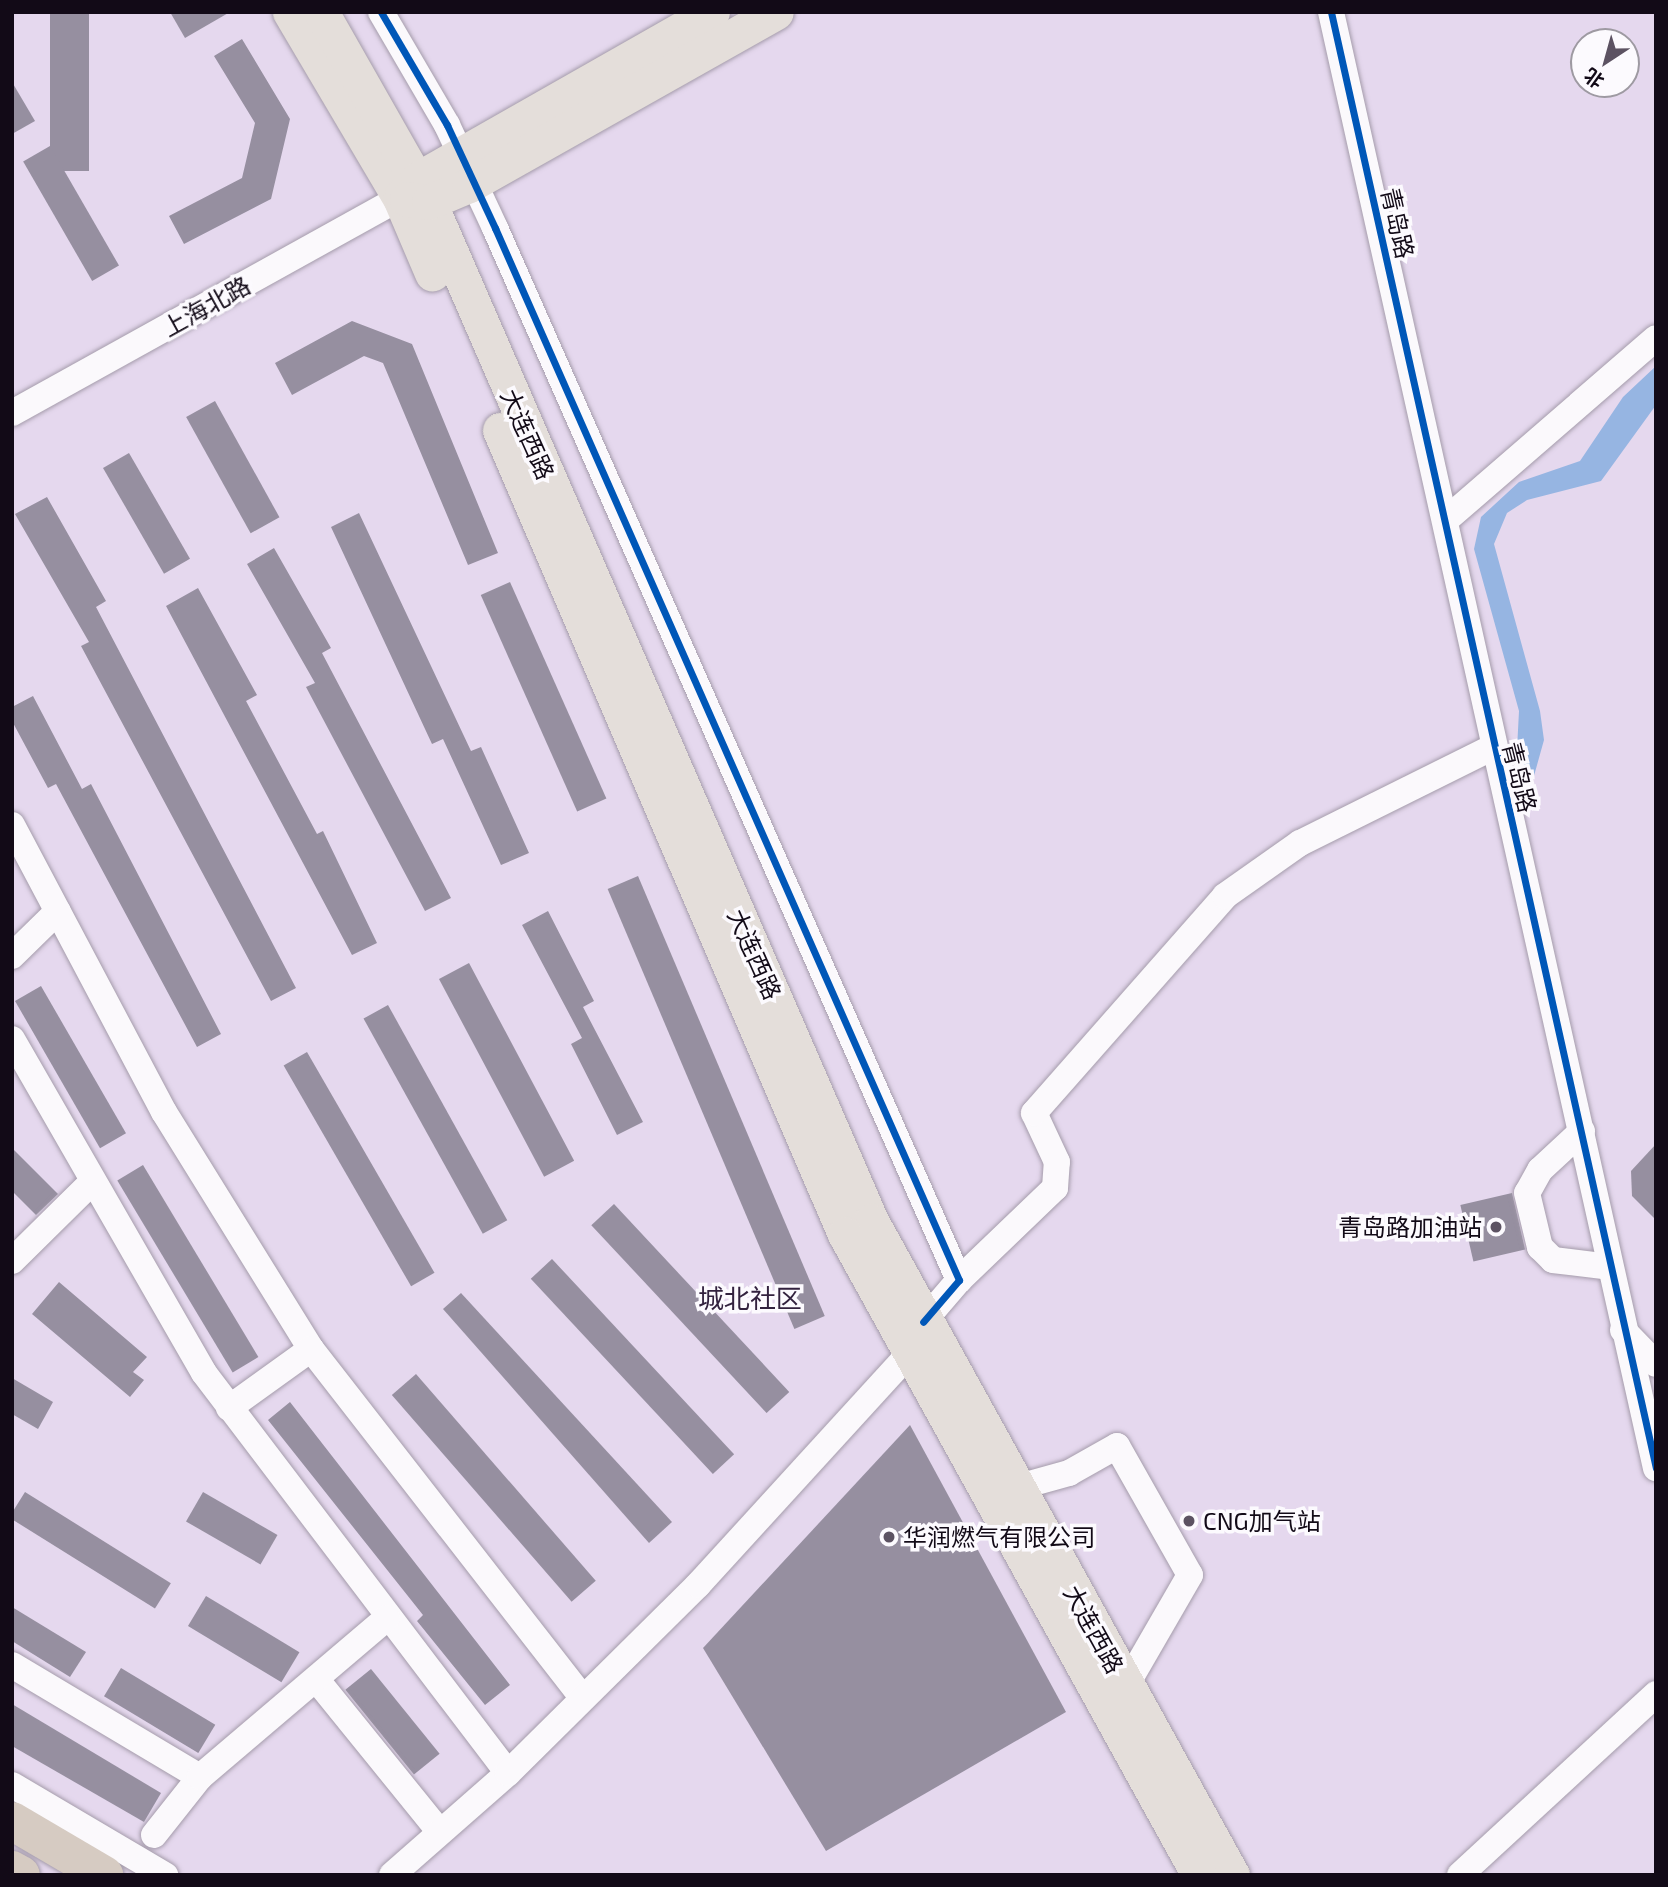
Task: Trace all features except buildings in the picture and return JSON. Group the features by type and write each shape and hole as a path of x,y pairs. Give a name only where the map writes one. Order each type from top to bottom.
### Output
{"highway":[{"path":"12,1821 104,1875"},
{"path":"12,1870 21,1875"}],"main road":[{"name":"大连西路","path":"290,12 416,193 845,1234 1199,1875"},
{"name":"大连西路","path":"321,12 416,193 871,1221 923,1322 1232,1875"},
{"name":"上海北路","path":"463,171 712,12"},
{"name":"上海北路","path":"416,193 776,12"}],"street":[{"path":"381,12 447,125 463,171 495,228 918,1199 959,1280"},
{"name":"青岛路","path":"1332,12 1447,519 1493,747 1582,1131 1610,1267 1643,1343 1656,1468"},
{"name":"上海北路","path":"12,413 416,193"},
{"path":"1447,519 1656,338"},
{"path":"923,1322 959,1280 1055,1188 1057,1162 1034,1113 1225,896 1300,843 1493,747"},
{"path":"12,825 164,1112 310,1349 583,1698"},
{"path":"12,956 58,911"},
{"path":"12,1039 90,1183 229,1408 508,1773"},
{"path":"1582,1131 1540,1170 1527,1193 1540,1247 1553,1260 1610,1267"},
{"path":"12,1261 90,1183"},
{"path":"229,1408 310,1349"},
{"path":"392,1875 508,1773 698,1585 909,1354"},
{"path":"1015,1488 1069,1473 1117,1446 1190,1575 1126,1686"},
{"path":"154,1835 200,1777 387,1618"},
{"path":"12,1665 200,1777"},
{"path":"316,1678 440,1832"},
{"path":"1460,1875 1656,1694"},
{"path":"12,1785 165,1875"}],"water":[{"path":"1656,366 1656,405 1601,481 1527,500 1507,513 1494,544 1540,711 1544,740 1532,783 1517,749 1519,711 1474,549 1481,517 1519,482 1580,461 1623,397"}],"cycle path":[{"path":"381,12 447,125 495,228 959,1280 923,1322"},
{"path":"1331,12 1656,1468"}],"place":[{"name":"青岛路加油站","path":"1496,1227"},
{"name":"CNG加气站","path":"1189,1521"},
{"name":"华润燃气有限公司","path":"889,1537"}],"district":[{"name":"城北社区","path":"750,1298"}]}
